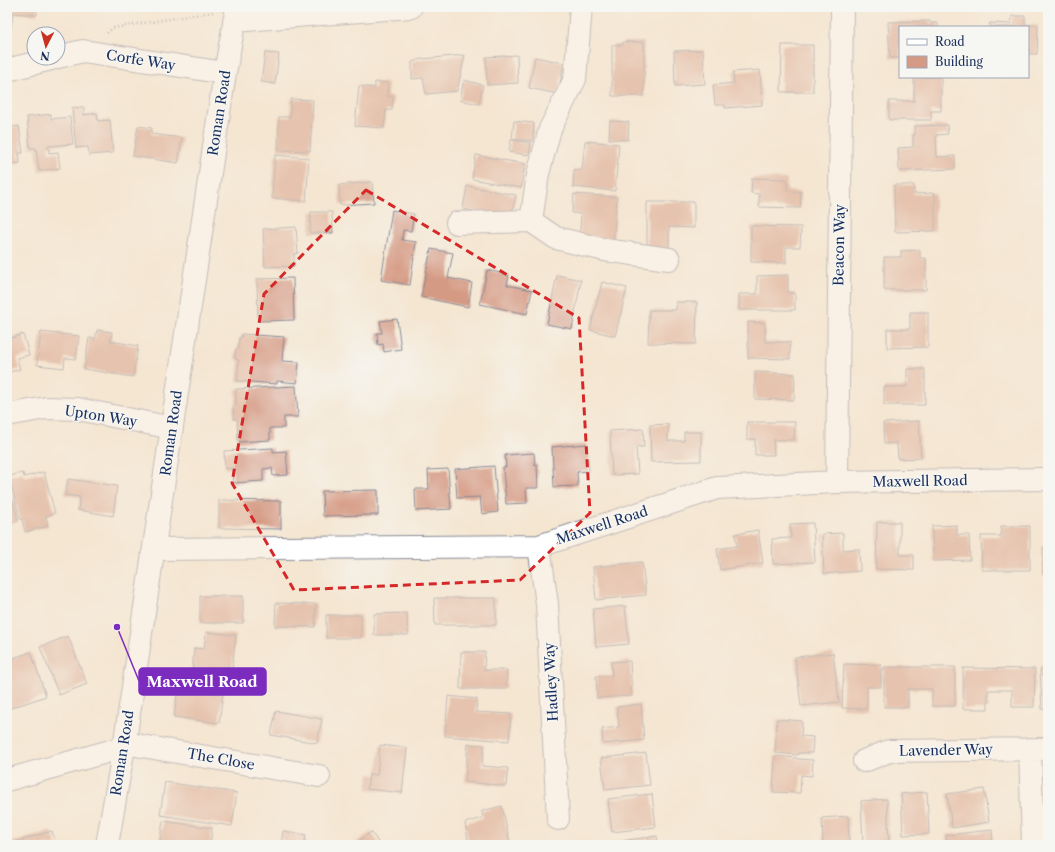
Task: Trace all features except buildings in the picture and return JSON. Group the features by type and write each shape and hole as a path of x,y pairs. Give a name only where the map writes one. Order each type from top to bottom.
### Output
{"street":[{"path":"236,12 412,7"},
{"path":"531,221 538,174 550,129 575,79 581,7"},
{"name":"Beacon Way","path":"837,482 842,7"},
{"name":"Roman Road","path":"107,845 154,549 225,73 236,12"},
{"name":"Corfe Way","path":"66,56 83,51 225,73"},
{"name":"Corfe Way","path":"7,70 26,65"},
{"path":"457,223 531,221 556,238 605,250 669,259"},
{"name":"Upton Way","path":"7,415 46,408 78,409 172,428"},
{"name":"Maxwell Road","path":"154,549 539,546 716,488 837,482 1048,479"},
{"name":"Hadley Way","path":"539,546 547,604 558,819"},
{"path":"7,780 124,745"},
{"name":"The Close","path":"124,745 319,776"},
{"name":"Lavender Way","path":"864,761 889,750 1039,749 1033,845"}],"path":[{"path":"83,51 114,28 236,12"}],"highlighted area":[{"path":"366,190 579,318 590,513 520,580 294,590 232,483 264,294"}],"place":[{"name":"Maxwell Road","path":"117,627"}]}
